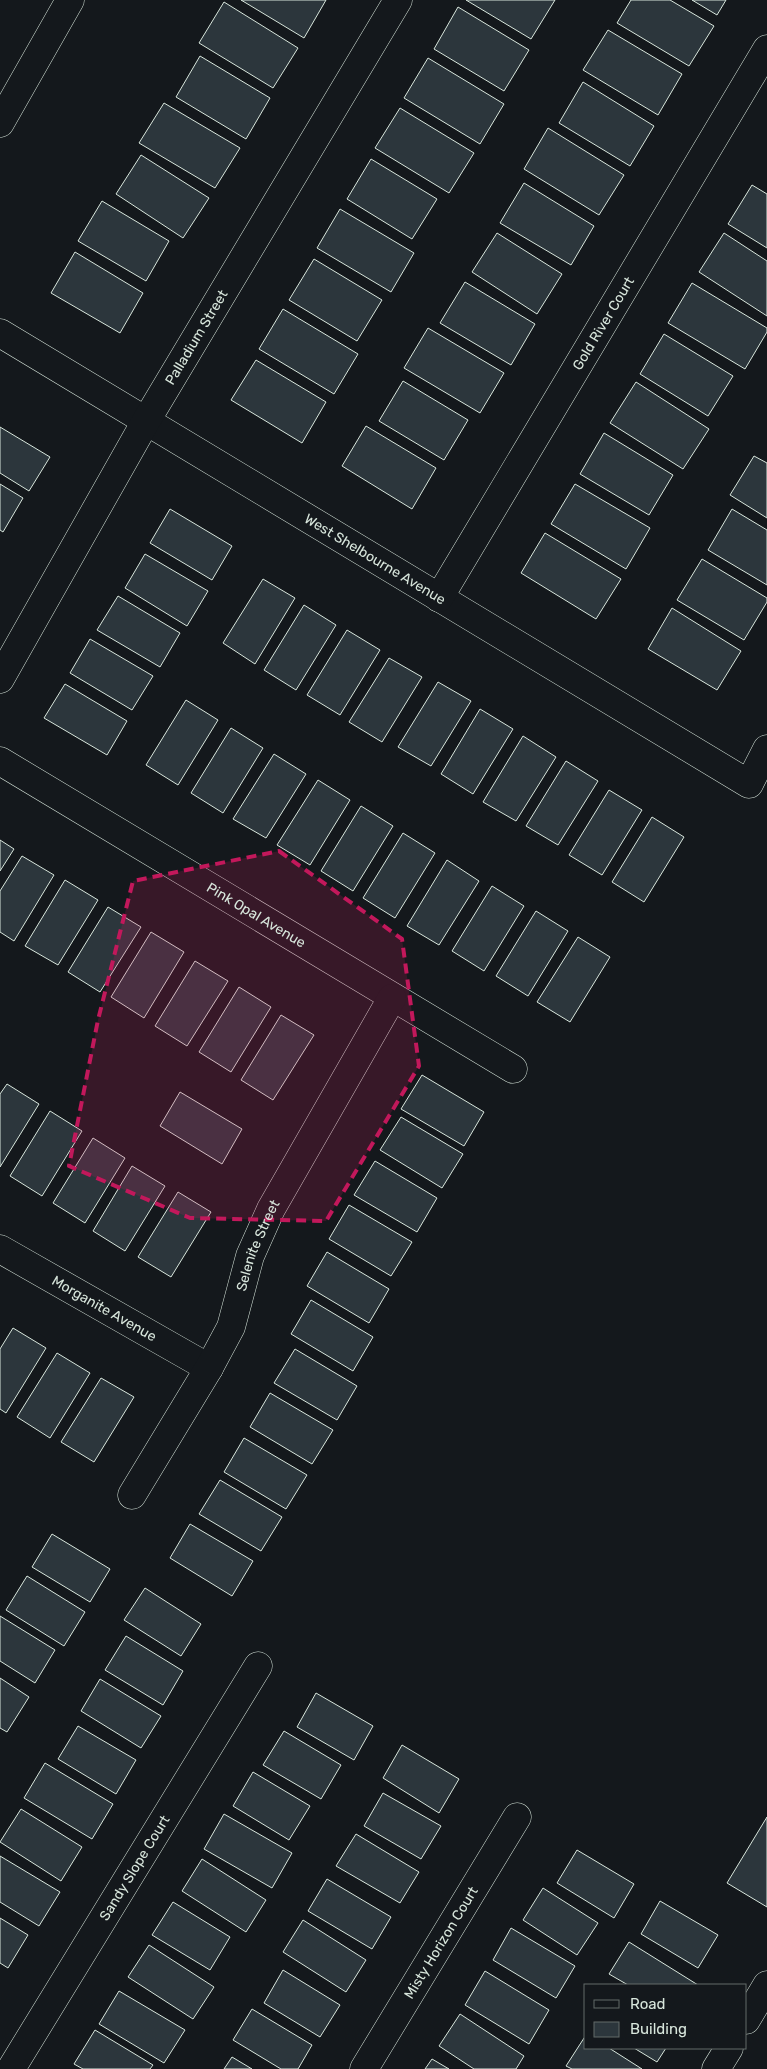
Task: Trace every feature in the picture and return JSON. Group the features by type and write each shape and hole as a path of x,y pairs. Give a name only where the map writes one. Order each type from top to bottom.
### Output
{"street":[{"path":"0,123 70,0"},
{"name":"Palladium Street","path":"0,679 146,421 398,0"},
{"name":"Gold River Court","path":"440,598 767,49"},
{"name":"West Shelbourne Avenue","path":"0,333 749,784 767,749"},
{"name":"Pink Opal Avenue","path":"0,761 513,1069"},
{"name":"Selenite Street","path":"132,1495 209,1368 230,1326 250,1256 271,1209 392,998"},
{"name":"Morganite Avenue","path":"0,1249 209,1368"},
{"name":"Sandy Slope Court","path":"11,2069 258,1666"},
{"name":"Misty Horizon Court","path":"364,2069 517,1817"},
{"path":"747,2018 767,1985"},
{"path":"716,2069 728,2049"}],"highlighted area":[{"path":"279,851 402,939 419,1066 326,1221 190,1218 69,1166 98,1020 133,881"}],"building":[{"path":"241,0 326,0 304,38"},
{"path":"466,0 555,0 531,39"},
{"path":"631,0 670,0 714,26 689,66 617,23"},
{"path":"692,0 726,0 717,15"},
{"path":"224,2 298,48 273,88 199,43"},
{"path":"458,7 529,50 504,91 434,49"},
{"path":"608,30 682,74 658,115 583,70"},
{"path":"200,56 270,98 246,139 176,97"},
{"path":"428,58 504,104 480,144 404,98"},
{"path":"583,82 654,126 630,166 559,123"},
{"path":"164,103 240,148 215,188 139,143"},
{"path":"400,108 474,153 449,193 375,148"},
{"path":"548,128 624,175 599,215 524,169"},
{"path":"141,155 209,198 183,238 116,194"},
{"path":"371,159 437,199 412,239 347,199"},
{"path":"524,183 594,226 571,265 500,223"},
{"path":"752,185 767,194 767,248 728,224"},
{"path":"102,201 169,241 146,281 78,241"},
{"path":"340,209 414,253 391,292 317,248"},
{"path":"497,233 562,274 537,314 472,272"},
{"path":"724,233 767,261 767,316 699,272"},
{"path":"75,252 143,293 120,333 51,293"},
{"path":"314,259 382,300 357,341 289,300"},
{"path":"465,282 535,324 511,365 440,323"},
{"path":"692,283 767,328 767,332 745,369 668,323"},
{"path":"283,309 358,354 334,394 259,349"},
{"path":"428,328 504,373 480,413 404,368"},
{"path":"664,334 733,376 708,416 640,374"},
{"path":"256,360 326,402 302,443 231,400"},
{"path":"403,381 468,420 444,460 379,421"},
{"path":"636,382 709,429 683,469 610,423"},
{"path":"366,426 436,468 412,509 342,466"},
{"path":"0,427 50,457 29,491 0,473"},
{"path":"604,433 673,475 649,515 580,474"},
{"path":"754,456 767,463 767,518 730,495"},
{"path":"0,484 23,498 3,532 0,530"},
{"path":"575,484 650,528 626,569 551,524"},
{"path":"170,509 232,546 212,580 150,543"},
{"path":"732,509 767,530 767,585 708,550"},
{"path":"545,533 621,579 596,619 521,573"},
{"path":"145,554 208,591 187,626 125,588"},
{"path":"702,559 767,598 767,602 744,640 677,600"},
{"path":"263,579 295,598 255,664 223,643"},
{"path":"118,596 180,633 160,667 97,630"},
{"path":"304,605 336,625 296,690 264,670"},
{"path":"672,608 741,651 717,690 648,649"},
{"path":"347,630 380,650 340,715 307,695"},
{"path":"90,639 153,676 132,710 70,673"},
{"path":"389,658 422,677 382,742 349,722"},
{"path":"438,682 471,701 431,766 398,747"},
{"path":"65,684 127,721 107,755 44,718"},
{"path":"186,700 218,720 178,785 146,765"},
{"path":"480,709 513,729 473,794 441,774"},
{"path":"231,728 263,748 223,813 191,793"},
{"path":"523,736 556,757 516,821 483,802"},
{"path":"274,754 306,774 266,838 233,819"},
{"path":"566,761 598,781 558,845 526,826"},
{"path":"318,780 350,800 310,865 277,845"},
{"path":"609,790 642,810 602,875 569,855"},
{"path":"361,806 393,826 353,891 321,871"},
{"path":"652,817 684,837 644,902 612,882"},
{"path":"403,833 435,853 395,918 363,898"},
{"path":"0,840 14,849 0,871"},
{"path":"22,856 54,875 14,941 0,932 0,891"},
{"path":"447,860 479,881 439,945 407,926"},
{"path":"65,880 98,900 58,965 25,946"},
{"path":"492,886 524,906 484,971 452,951"},
{"path":"108,907 141,927 100,992 68,972"},
{"path":"536,911 568,931 528,996 496,976"},
{"path":"151,932 184,952 144,1018 111,997"},
{"path":"578,937 610,957 570,1022 537,1002"},
{"path":"195,961 228,981 187,1046 155,1026"},
{"path":"239,987 271,1007 231,1072 199,1052"},
{"path":"281,1015 314,1035 273,1100 241,1080"},
{"path":"422,1075 484,1112 464,1146 401,1109"},
{"path":"7,1084 39,1104 0,1167 0,1094"},
{"path":"180,1092 242,1129 222,1164 160,1126"},
{"path":"50,1111 82,1131 42,1196 10,1176"},
{"path":"401,1117 463,1154 442,1188 380,1150"},
{"path":"93,1138 125,1158 85,1223 53,1203"},
{"path":"375,1161 437,1198 417,1232 354,1195"},
{"path":"132,1166 165,1186 125,1251 93,1231"},
{"path":"178,1192 211,1212 171,1277 138,1257"},
{"path":"349,1205 412,1242 391,1276 329,1239"},
{"path":"327,1252 389,1289 369,1323 307,1286"},
{"path":"311,1300 373,1337 353,1371 291,1334"},
{"path":"13,1328 46,1348 6,1413 0,1409 0,1349"},
{"path":"295,1349 357,1386 337,1420 274,1383"},
{"path":"57,1353 90,1373 50,1438 17,1417"},
{"path":"101,1378 134,1397 94,1462 61,1442"},
{"path":"270,1393 333,1430 312,1464 250,1427"},
{"path":"244,1438 307,1475 286,1509 224,1472"},
{"path":"220,1480 282,1517 261,1551 199,1514"},
{"path":"190,1524 253,1561 232,1596 170,1558"},
{"path":"52,1534 110,1569 90,1602 32,1567"},
{"path":"27,1576 85,1612 64,1646 6,1610"},
{"path":"145,1588 201,1624 181,1656 124,1620"},
{"path":"0,1616 55,1650 35,1683 0,1661"},
{"path":"126,1636 183,1671 163,1705 105,1670"},
{"path":"0,1678 29,1697 7,1732 0,1728"},
{"path":"100,1679 161,1716 141,1748 81,1711"},
{"path":"316,1693 373,1726 354,1760 297,1727"},
{"path":"78,1726 136,1760 116,1794 58,1759"},
{"path":"284,1731 341,1765 321,1799 263,1765"},
{"path":"402,1745 459,1779 439,1813 383,1778"},
{"path":"45,1763 113,1804 92,1839 24,1798"},
{"path":"253,1772 310,1806 289,1840 233,1806"},
{"path":"383,1793 441,1826 421,1859 364,1826"},
{"path":"21,1809 82,1847 61,1881 0,1842"},
{"path":"224,1814 292,1853 272,1888 204,1849"},
{"path":"767,1817 767,1907 727,1883"},
{"path":"356,1834 419,1872 400,1903 336,1866"},
{"path":"577,1850 634,1884 614,1918 557,1883"},
{"path":"0,1856 60,1892 39,1926 0,1902"},
{"path":"202,1859 266,1900 246,1932 182,1891"},
{"path":"327,1879 391,1917 372,1949 308,1911"},
{"path":"543,1888 598,1923 577,1955 523,1920"},
{"path":"660,1901 718,1935 698,1968 641,1934"},
{"path":"173,1902 230,1937 210,1970 152,1935"},
{"path":"0,1918 28,1935 8,1968 0,1963"},
{"path":"303,1920 366,1960 346,1992 283,1952"},
{"path":"511,1928 575,1966 556,1998 493,1960"},
{"path":"629,1942 696,1984 626,1984 609,1974"},
{"path":"149,1945 214,1987 193,2019 128,1977"},
{"path":"283,1970 340,2005 320,2037 264,2003"},
{"path":"485,1971 549,2010 529,2044 465,2005"},
{"path":"119,1991 185,2030 164,2063 99,2024"},
{"path":"252,2009 312,2045 298,2069 281,2069 233,2040"},
{"path":"460,2014 524,2056 516,2069 474,2069 439,2046"},
{"path":"95,2030 153,2065 150,2069 83,2069 74,2064"},
{"path":"584,2038 584,2049 611,2049 642,2069 572,2069 566,2066"},
{"path":"636,2049 665,2049 657,2062"},
{"path":"232,2057 252,2069 224,2069"},
{"path":"432,2059 449,2069 425,2069"}]}
